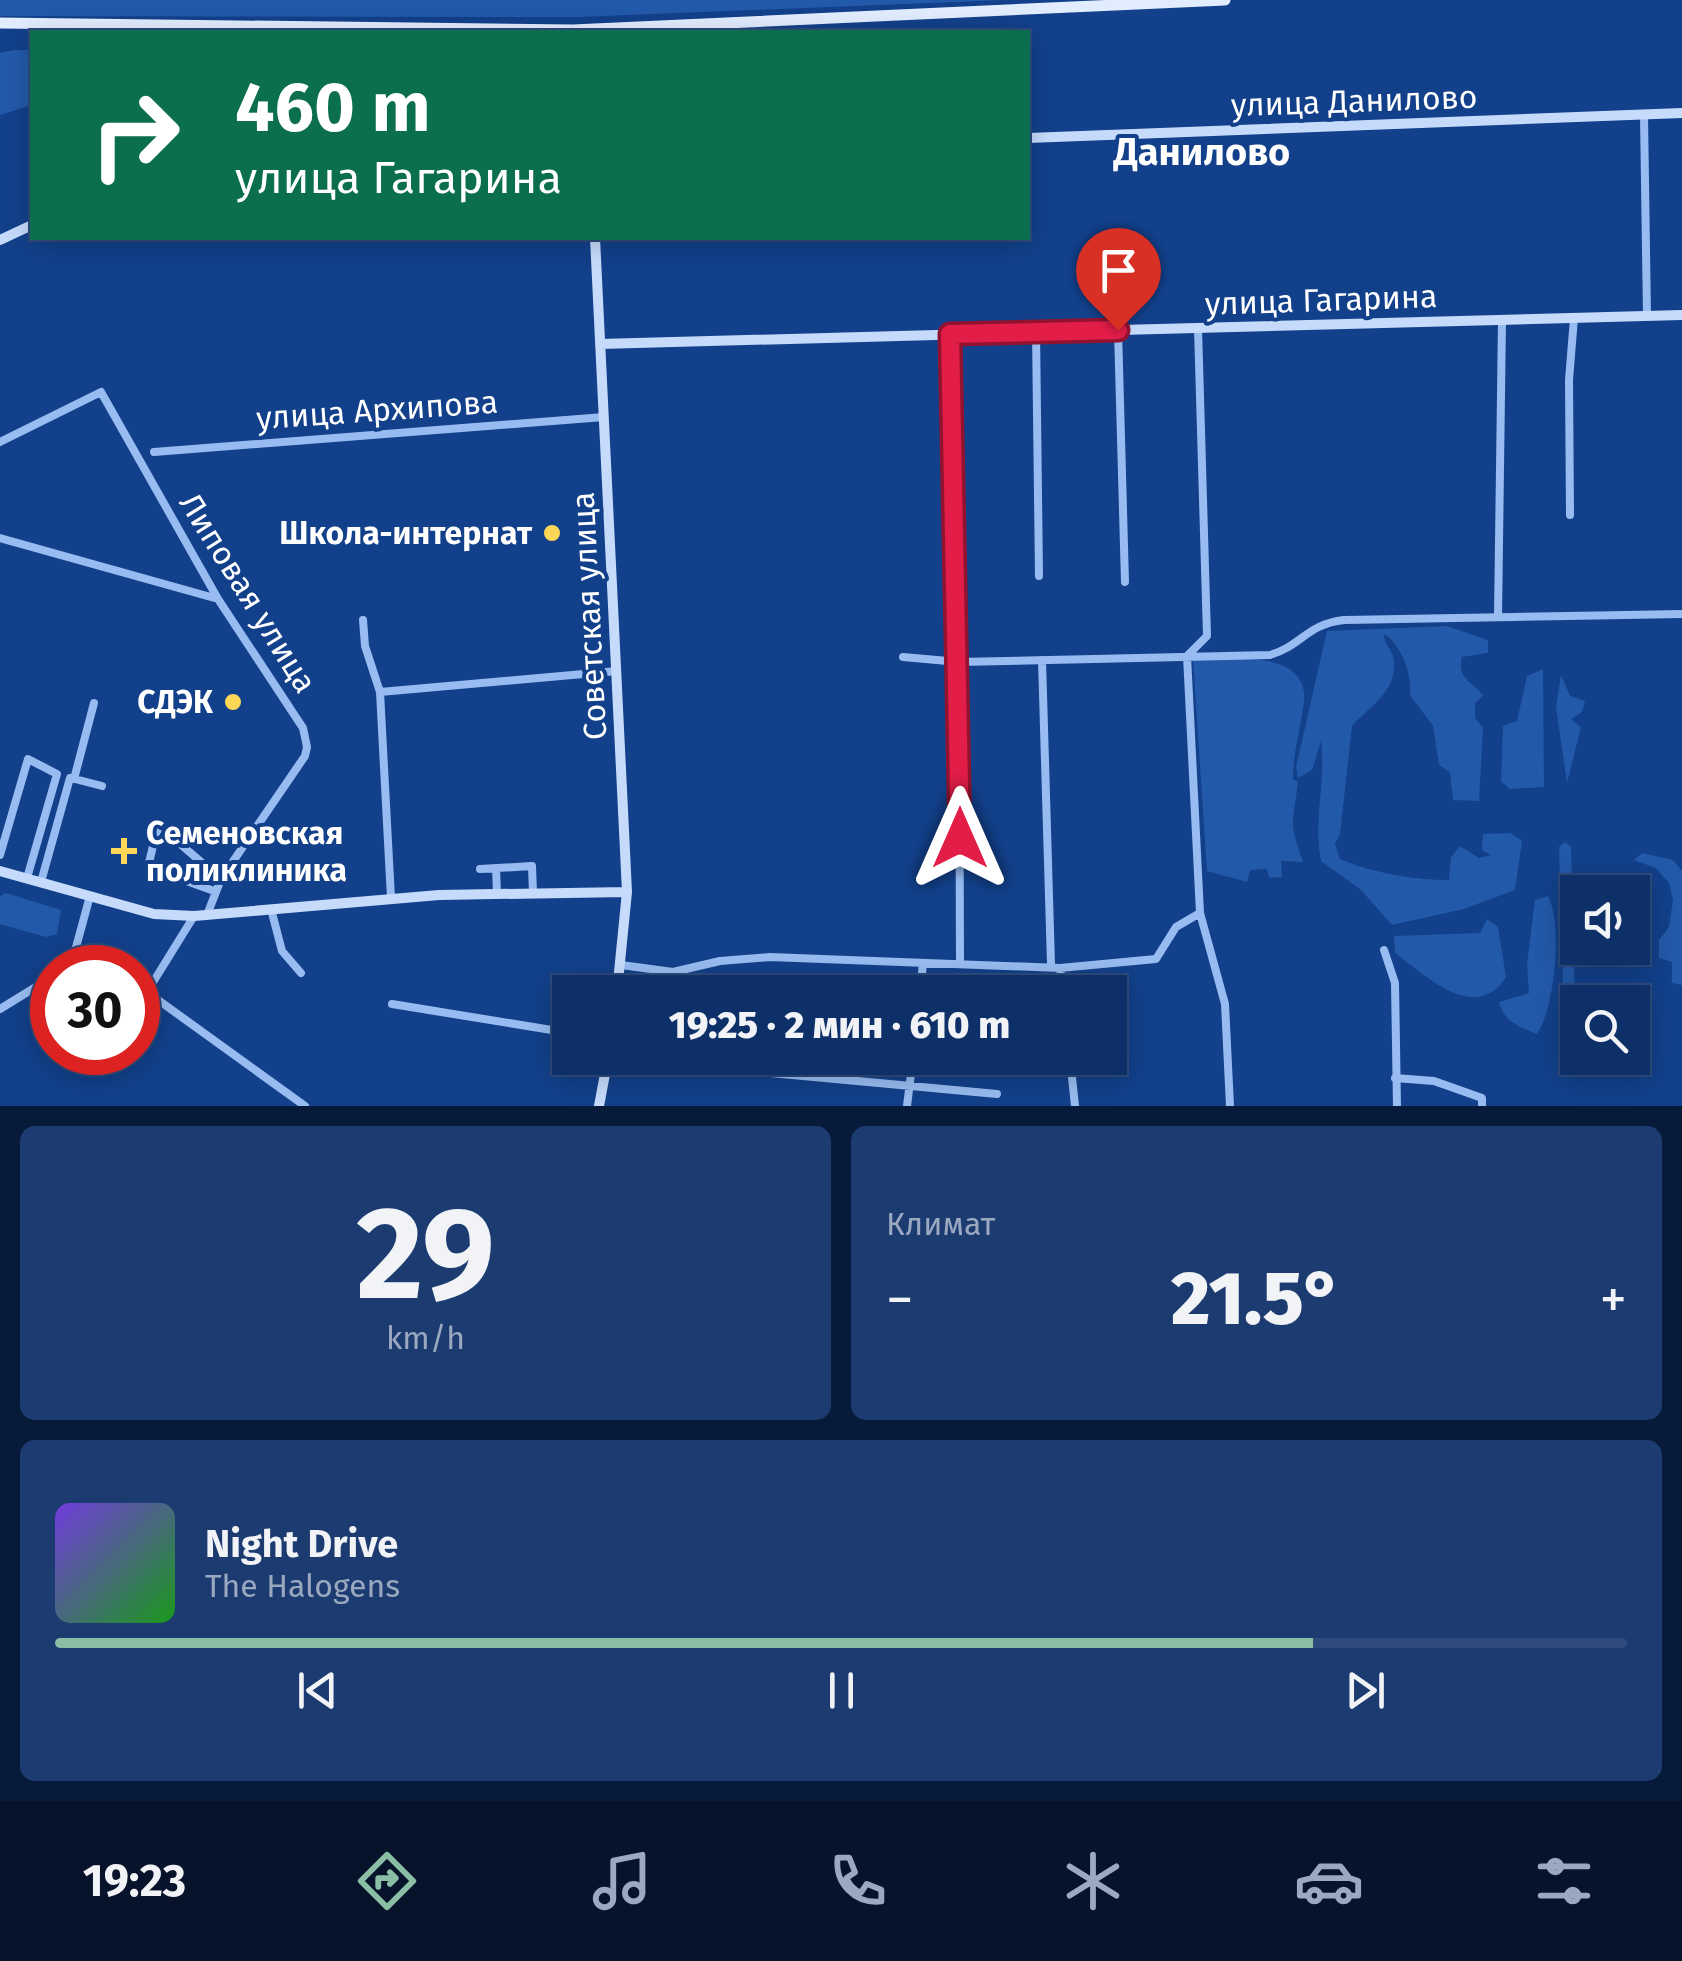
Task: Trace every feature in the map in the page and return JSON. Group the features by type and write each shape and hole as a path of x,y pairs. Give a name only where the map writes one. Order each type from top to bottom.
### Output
{"main road":[{"path":"595,30 1225,0"},
{"path":"0,23 502,30"}],"street":[{"path":"1644,114 1647,316"},
{"name":"улица Данилово","path":"1030,138 1682,114"},
{"path":"0,240 30,225"},
{"name":"Советская улица","path":"595,240 628,892 620,975"},
{"name":"улица Гагарина","path":"600,344 1682,314"},
{"path":"1570,515 1568,380 1574,318"},
{"path":"1498,617 1502,320"},
{"path":"1198,328 1207,636 1187,656 1200,913 1225,1004 1230,1106"},
{"path":"1118,330 1124,582"},
{"path":"1036,331 1039,576"},
{"path":"950,334 959,662 960,963"},
{"name":"Липовая улица","path":"0,442 101,392 218,598 303,728 305,756 146,992 305,1106"},
{"name":"улица Архипова","path":"154,452 604,417"},
{"path":"0,538 218,598"},
{"path":"903,658 959,662 1270,656 1290,649 1305,632 1328,622 1682,614"},
{"path":"363,620 364,646 380,692 391,898"},
{"path":"1042,660 1058,975"},
{"path":"380,692 616,671"},
{"path":"41,882 94,702"},
{"path":"0,855 28,760 57,774 102,786"},
{"path":"27,878 57,774"},
{"path":"214,891 148,867 158,825 221,879"},
{"path":"480,869 532,866 533,893"},
{"path":"496,868 496,893"},
{"path":"0,870 154,914 200,915 496,893 628,892"},
{"path":"77,945 90,896"},
{"path":"271,909 282,952 301,973"},
{"path":"621,966 673,972 720,961 770,957 1055,966 1156,959 1176,927 1200,913"},
{"path":"1384,950 1396,984 1397,1106"},
{"path":"922,975 923,964"},
{"path":"0,1009 30,991"},
{"path":"392,1004 552,1030"},
{"path":"599,1106 605,1075"},
{"path":"799,1075 997,1094"},
{"path":"907,1106 911,1075"},
{"path":"1072,1075 1076,1106"},
{"path":"1396,1078 1434,1081 1482,1102"}],"shaded area":[{"path":"0,0 1004,0 578,17 0,16"},
{"path":"30,50 30,106 0,115 0,53"},
{"path":"1447,626 1488,640 1488,653 1462,657 1461,665 1464,675 1483,696 1475,703 1475,718 1483,728 1479,801 1453,800 1450,772 1439,765 1433,726 1410,695 1405,661 1384,634 1393,656 1392,678 1382,696 1352,726 1340,834 1335,844 1340,859 1366,868 1407,877 1449,880 1451,857 1460,846 1479,858 1491,855 1482,850 1483,834 1510,833 1522,841 1515,890 1464,909 1392,925 1361,890 1321,861 1321,741 1312,770 1298,778 1296,767 1327,631"},
{"path":"1244,658 1280,664 1302,684 1304,701 1293,769 1293,779 1298,782 1293,822 1303,862 1281,861 1282,877 1269,878 1267,869 1250,870 1247,882 1207,871 1193,659"},
{"path":"1543,669 1544,787 1510,789 1501,781 1503,726 1517,721 1527,676"},
{"path":"1561,675 1570,696 1585,701 1582,712 1571,719 1581,727 1567,783 1556,707"},
{"path":"1565,842 1571,847 1572,875 1560,875 1560,881 1559,847"},
{"path":"1642,853 1673,860 1682,871 1682,985 1672,983 1672,962 1659,958 1659,940 1669,927 1673,900 1669,883 1656,868 1634,860"},
{"path":"6,893 61,910 57,934 46,937 0,924 0,896"},
{"path":"1548,896 1555,926 1555,966 1548,1005 1537,1034 1509,1019 1499,1002 1529,993 1527,964 1535,900"},
{"path":"1487,919 1498,927 1506,977 1494,991 1480,997 1450,991 1395,953 1394,936 1480,933"},
{"path":"1562,965 1574,965 1575,985 1563,985"}],"place":[{"name":"Школа-интернат","path":"552,533"},
{"name":"СДЭК","path":"233,702"},
{"name":"Семеновская поликлиника","path":"124,851"}],"district":[{"name":"Данилово","path":"1202,152"}],"route":[{"path":"960,838 950,334 1118,330"}]}
